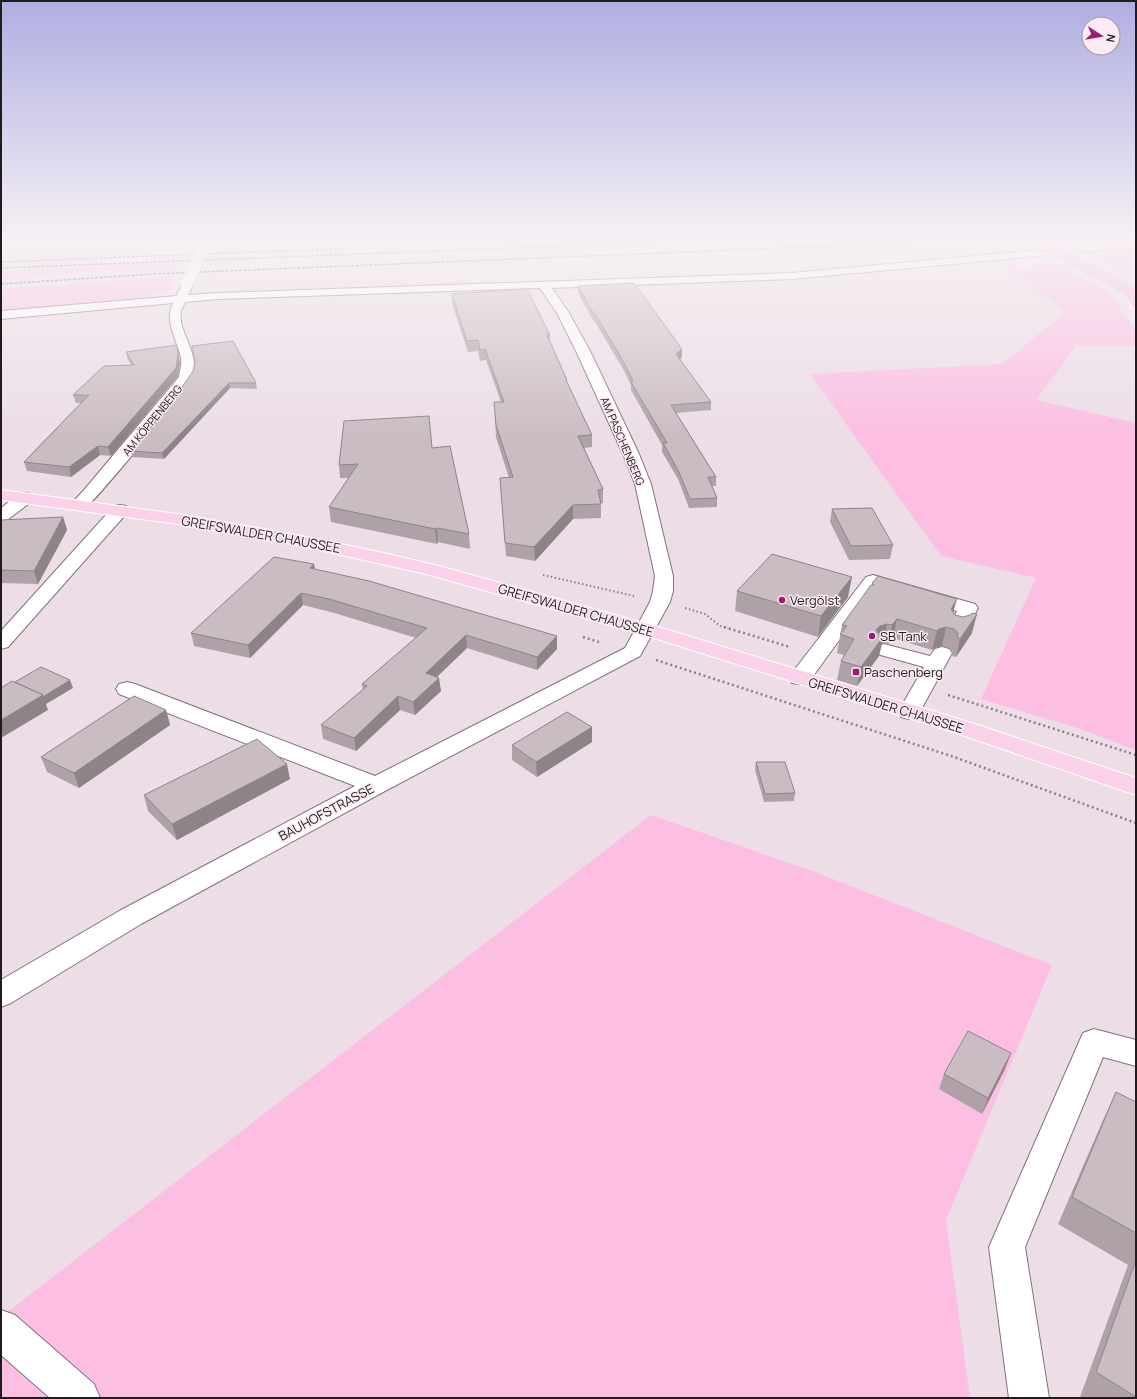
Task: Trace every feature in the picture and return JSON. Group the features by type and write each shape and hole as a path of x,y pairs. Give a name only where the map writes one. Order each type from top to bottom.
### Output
{"main road":[{"name":"GREIFSWALDER CHAUSSEE","path":"1,495 24,498 84,500 120,510 297,540 379,557 645,629 967,729 1136,787"}],"street":[{"path":"1,315 121,304"},
{"name":"AM KÖPPENBERG","path":"84,500 145,429 186,377 188,360 176,323 175,315 177,304"},
{"name":"AM PASCHENBERG","path":"558,304 583,352 624,439 643,484 664,576 664,591 660,602 645,629"},
{"path":"1,516 24,498"},
{"path":"1,643 120,510"},
{"path":"800,678 840,637 873,581 968,608 958,628"},
{"path":"633,652 645,629"},
{"path":"884,650 939,658 909,712"},
{"name":"BAUHOFSTRASSE","path":"1,994 131,917 376,785 633,652"},
{"path":"127,688 376,785"},
{"path":"1029,1398 1007,1247 1094,1042 1136,1053"},
{"path":"1,1329 80,1398"}],"path":[{"path":"577,635 954,757 1136,823"},
{"path":"923,687 1136,755"}],"shaded area":[{"path":"1,304 84,304 1,311"},
{"path":"1055,304 1117,304 1136,330 1136,346 1076,346 1036,400 1136,423 1136,750 1078,728 981,699 1036,578 941,556 810,374 1002,364 1066,312"},
{"path":"651,815 815,872 1052,965 946,1220 970,1398 1,1398 1,1317"}],"building":[{"path":"455,304 535,304 550,335 547,335 592,435 578,436 603,489 598,490 601,504 573,505 534,547 505,543 500,478 513,477 496,425 494,402 504,402 485,349 480,350 478,340 467,341"},
{"path":"588,304 649,304 682,349 676,354 711,402 671,405 716,477 708,477 717,498 690,499 678,470 663,443 667,443 631,382 633,381 623,361"},
{"path":"233,341 256,383 229,383 162,453 131,451 176,396 193,371 195,362 192,346"},
{"path":"177,345 178,354 176,368 108,447 98,446 69,467 24,462 89,395 73,395 104,366 134,365 126,352"},
{"path":"429,416 432,448 450,446 469,534 437,528 435,529 329,507 358,464 339,465 344,421"},
{"path":"872,508 893,545 851,546 832,509"},
{"path":"63,517 34,571 1,570 1,520"},
{"path":"772,554 852,577 821,616 737,591"},
{"path":"274,557 314,564 310,568 369,581 557,636 537,657 466,635 426,673 439,678 413,702 398,696 354,738 321,725 367,686 362,684 427,628 329,599 301,593 248,645 191,633"},
{"path":"878,576 957,599 951,609 955,615 963,617 972,613 977,614 960,639 957,637 958,633 954,629 946,627 937,631 897,619 892,625 887,624 880,626 876,630 880,636 883,637 861,667 841,661 854,639 840,634 847,626 842,625 871,585 874,585 872,583"},
{"path":"41,667 70,680 43,697 43,695 15,682"},
{"path":"12,681 43,695 1,720 1,688"},
{"path":"134,696 166,710 74,773 41,757"},
{"path":"567,712 592,727 536,762 512,745"},
{"path":"257,739 287,764 172,824 144,795"},
{"path":"756,762 785,762 795,793 765,794"},
{"path":"968,1031 1011,1053 988,1098 944,1074"},
{"path":"1116,1092 1136,1102 1136,1233 1072,1197"},
{"path":"1136,1260 1136,1397 1096,1372"}],"place":[{"name":"Vergölst","path":"782,600"},
{"name":"SB Tank","path":"872,636"},
{"name":"Paschenberg","path":"856,672"}]}
